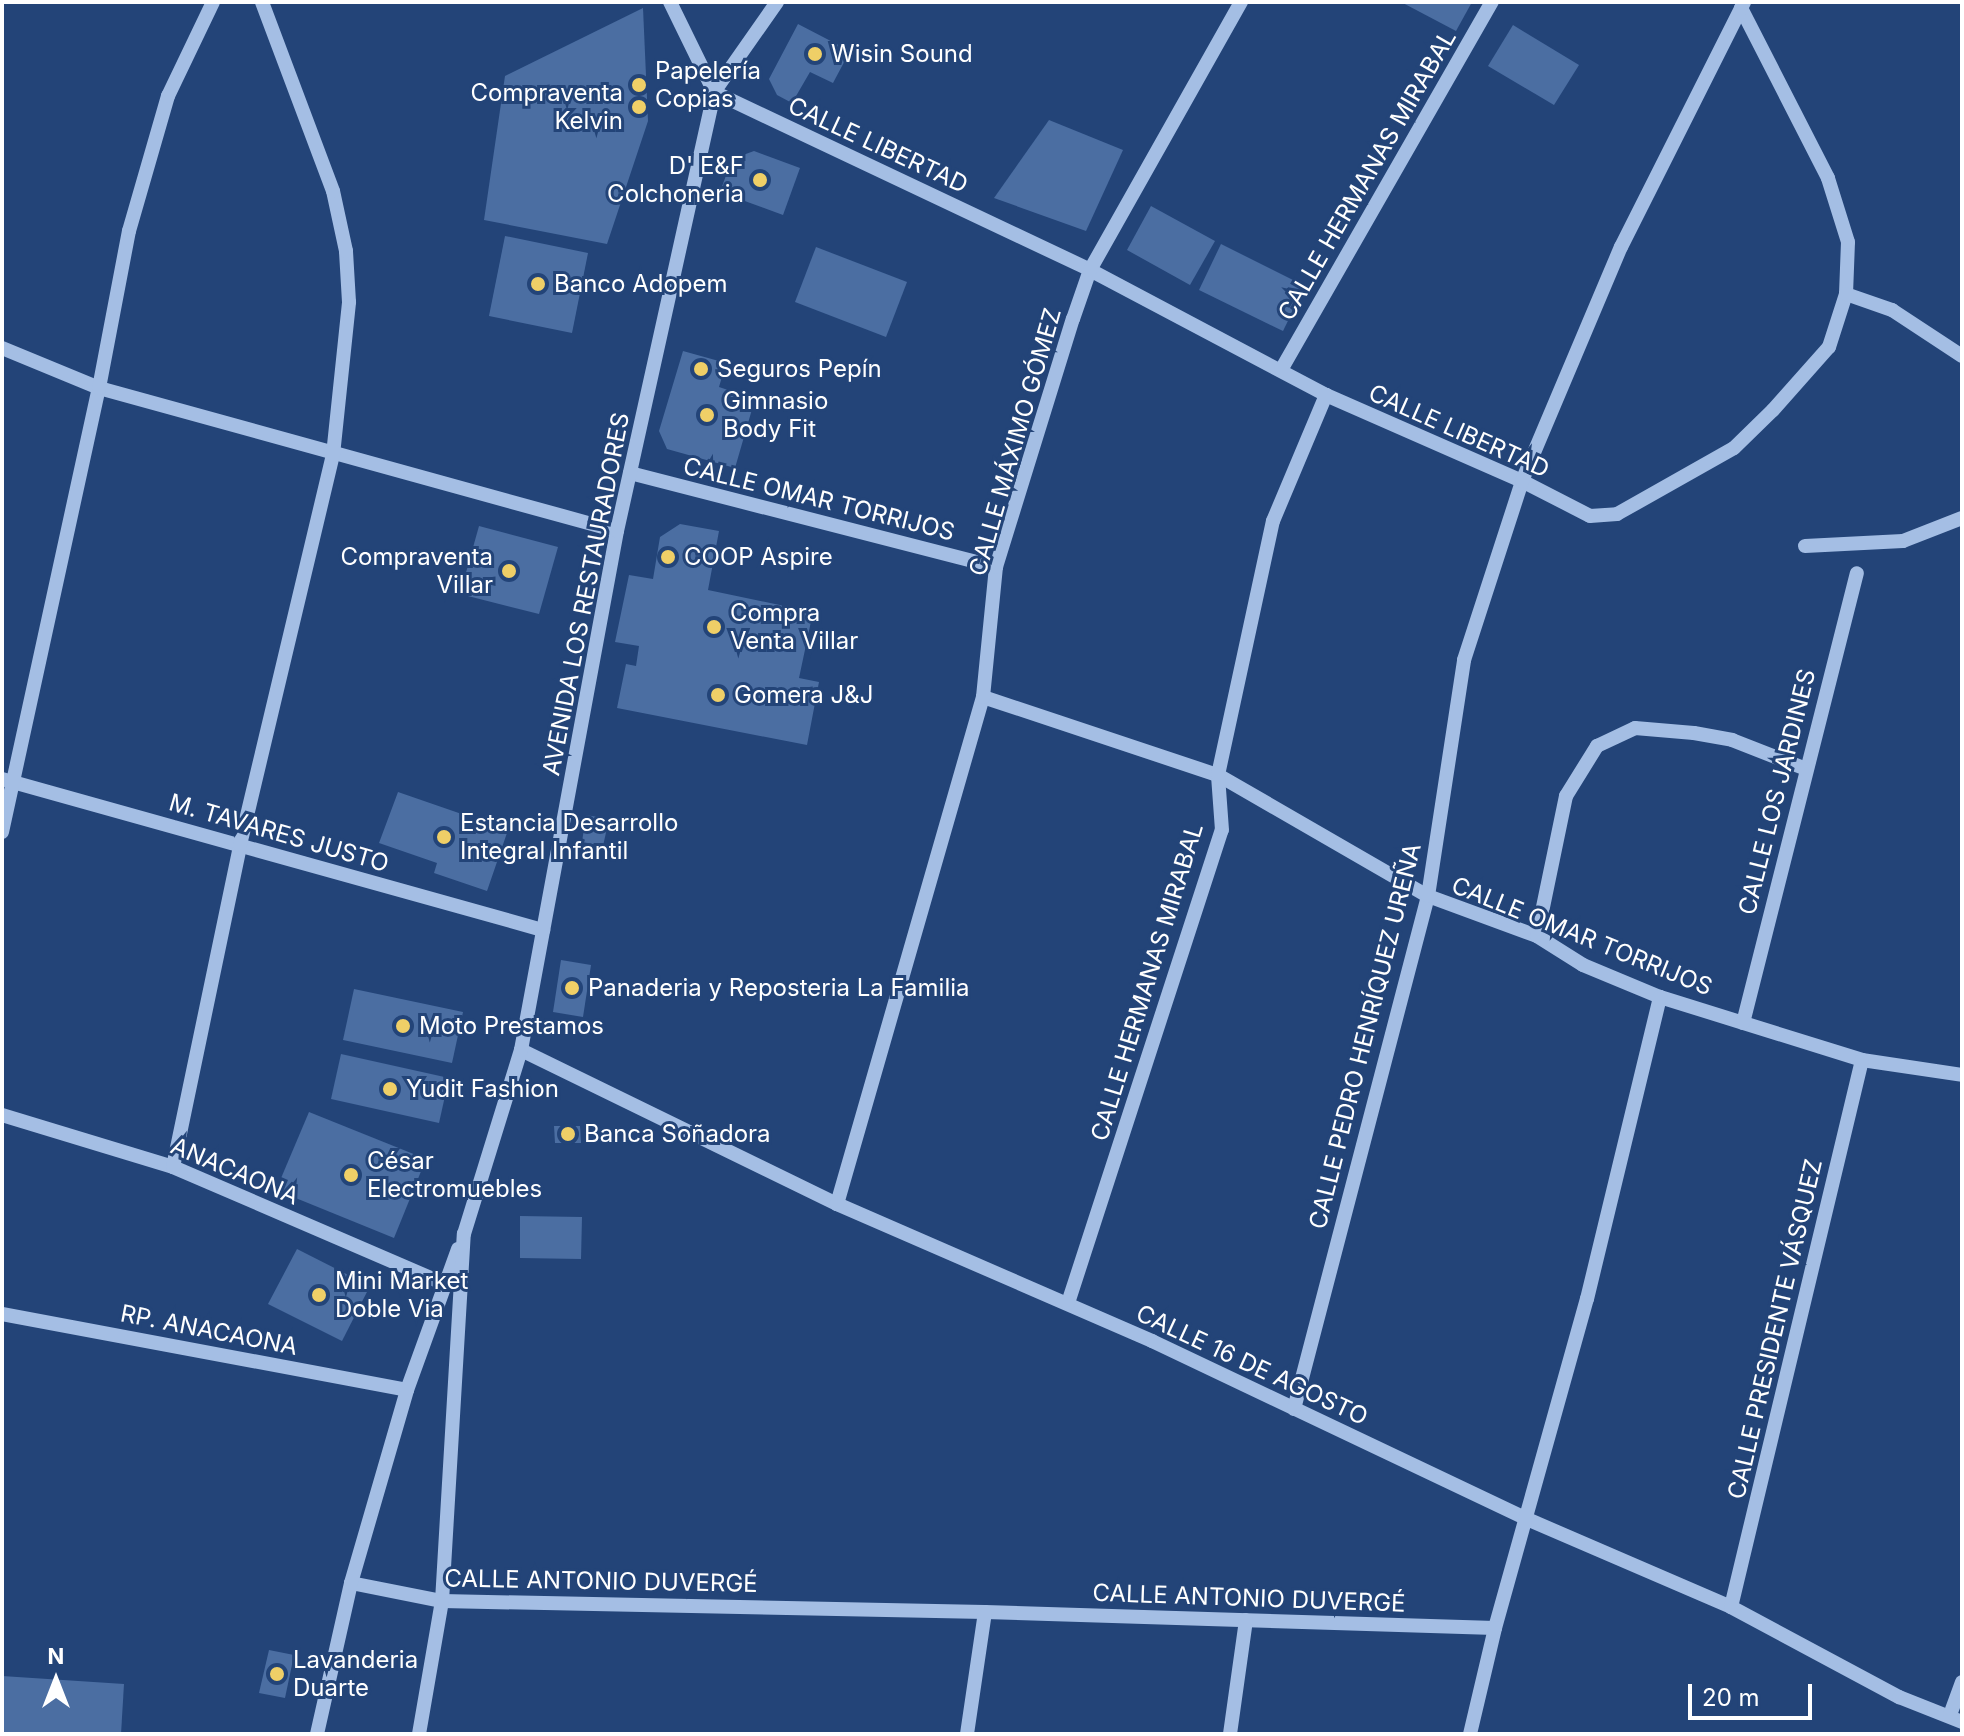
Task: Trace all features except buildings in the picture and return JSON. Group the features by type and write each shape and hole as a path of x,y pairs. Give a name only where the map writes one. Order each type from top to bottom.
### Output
{"street":[{"path":"2,832 8,781 99,388 129,231 168,96 213,2"},
{"path":"173,1167 240,845 333,455 349,302 346,251 333,191 262,2"},
{"path":"670,2 714,92"},
{"name":"AVENIDA LOS RESTAURADORES","path":"419,1734 442,1601 464,1234 521,1050 617,531 714,92 777,2"},
{"name":"CALLE MÁXIMO GÓMEZ","path":"837,1204 983,697 996,567 1090,270 1241,2"},
{"name":"CALLE HERMANAS MIRABAL","path":"1281,370 1492,2"},
{"path":"1727,2 1743,5"},
{"name":"CALLE LIBERTAD","path":"714,92 1090,270 1326,395 1522,481 1590,516 1617,514 1734,448 1829,347 1846,294 1848,242 1828,178 1743,5"},
{"name":"CALLE PEDRO HENRÍQUEZ UREÑA","path":"1294,1409 1428,896 1464,660 1522,481 1621,247 1743,5"},
{"path":"1846,294 1892,310 1962,356"},
{"path":"2,348 99,388 617,531"},
{"name":"CALLE HERMANAS MIRABAL","path":"1068,1303 1222,830 1218,775 1273,521 1326,395"},
{"name":"CALLE OMAR TORRIJOS","path":"630,473 996,567"},
{"path":"1805,546 1903,541 1962,518"},
{"name":"CALLE LOS JARDINES","path":"1743,1023 1857,573"},
{"name":"CALLE OMAR TORRIJOS","path":"983,697 1218,775 1428,896 1537,936 1583,965 1660,997 1862,1060 1962,1075"},
{"path":"1537,936 1566,796 1597,746 1635,728 1694,733 1732,740 1806,769"},
{"name":"M. TAVARES JUSTO","path":"8,781 543,930"},
{"path":"1470,1734 1495,1628 1587,1299 1660,997"},
{"name":"CALLE 16 DE AGOSTO","path":"521,1050 837,1204 1068,1303 1527,1519 1731,1607 1899,1697 1956,1719"},
{"name":"CALLE PRESIDENTE VÁSQUEZ","path":"1731,1607 1862,1060"},
{"name":"ANACAONA","path":"2,1115 173,1167 445,1284"},
{"path":"317,1734 351,1583 407,1390 464,1234"},
{"name":"RP. ANACAONA","path":"2,1314 407,1390"},
{"name":"CALLE ANTONIO DUVERGÉ","path":"351,1583 442,1601 985,1612 1495,1628"},
{"path":"967,1734 985,1612"},
{"path":"1230,1734 1246,1620"},
{"path":"1956,1719 1962,1682"}],"place":[{"name":"Wisin Sound","path":"815,54"},
{"name":"Papelería Copias","path":"639,85"},
{"name":"Compraventa Kelvin","path":"639,107"},
{"name":"D' E&F Colchoneria","path":"760,180"},
{"name":"Banco Adopem","path":"538,284"},
{"name":"Seguros Pepín","path":"701,369"},
{"name":"Gimnasio Body Fit","path":"707,415"},
{"name":"COOP Aspire","path":"668,557"},
{"name":"Compraventa Villar","path":"509,571"},
{"name":"Compra Venta Villar","path":"714,627"},
{"name":"Gomera J&J","path":"718,695"},
{"name":"Estancia Desarrollo Integral Infantil","path":"444,837"},
{"name":"Panaderia y Reposteria La Familia","path":"572,988"},
{"name":"Moto Prestamos","path":"403,1026"},
{"name":"Yudit Fashion","path":"390,1089"},
{"name":"Banca Soñadora","path":"568,1134"},
{"name":"César Electromuebles","path":"351,1175"},
{"name":"Mini Market Doble Via","path":"319,1295"},
{"name":"Lavanderia Duarte","path":"277,1674"}]}
